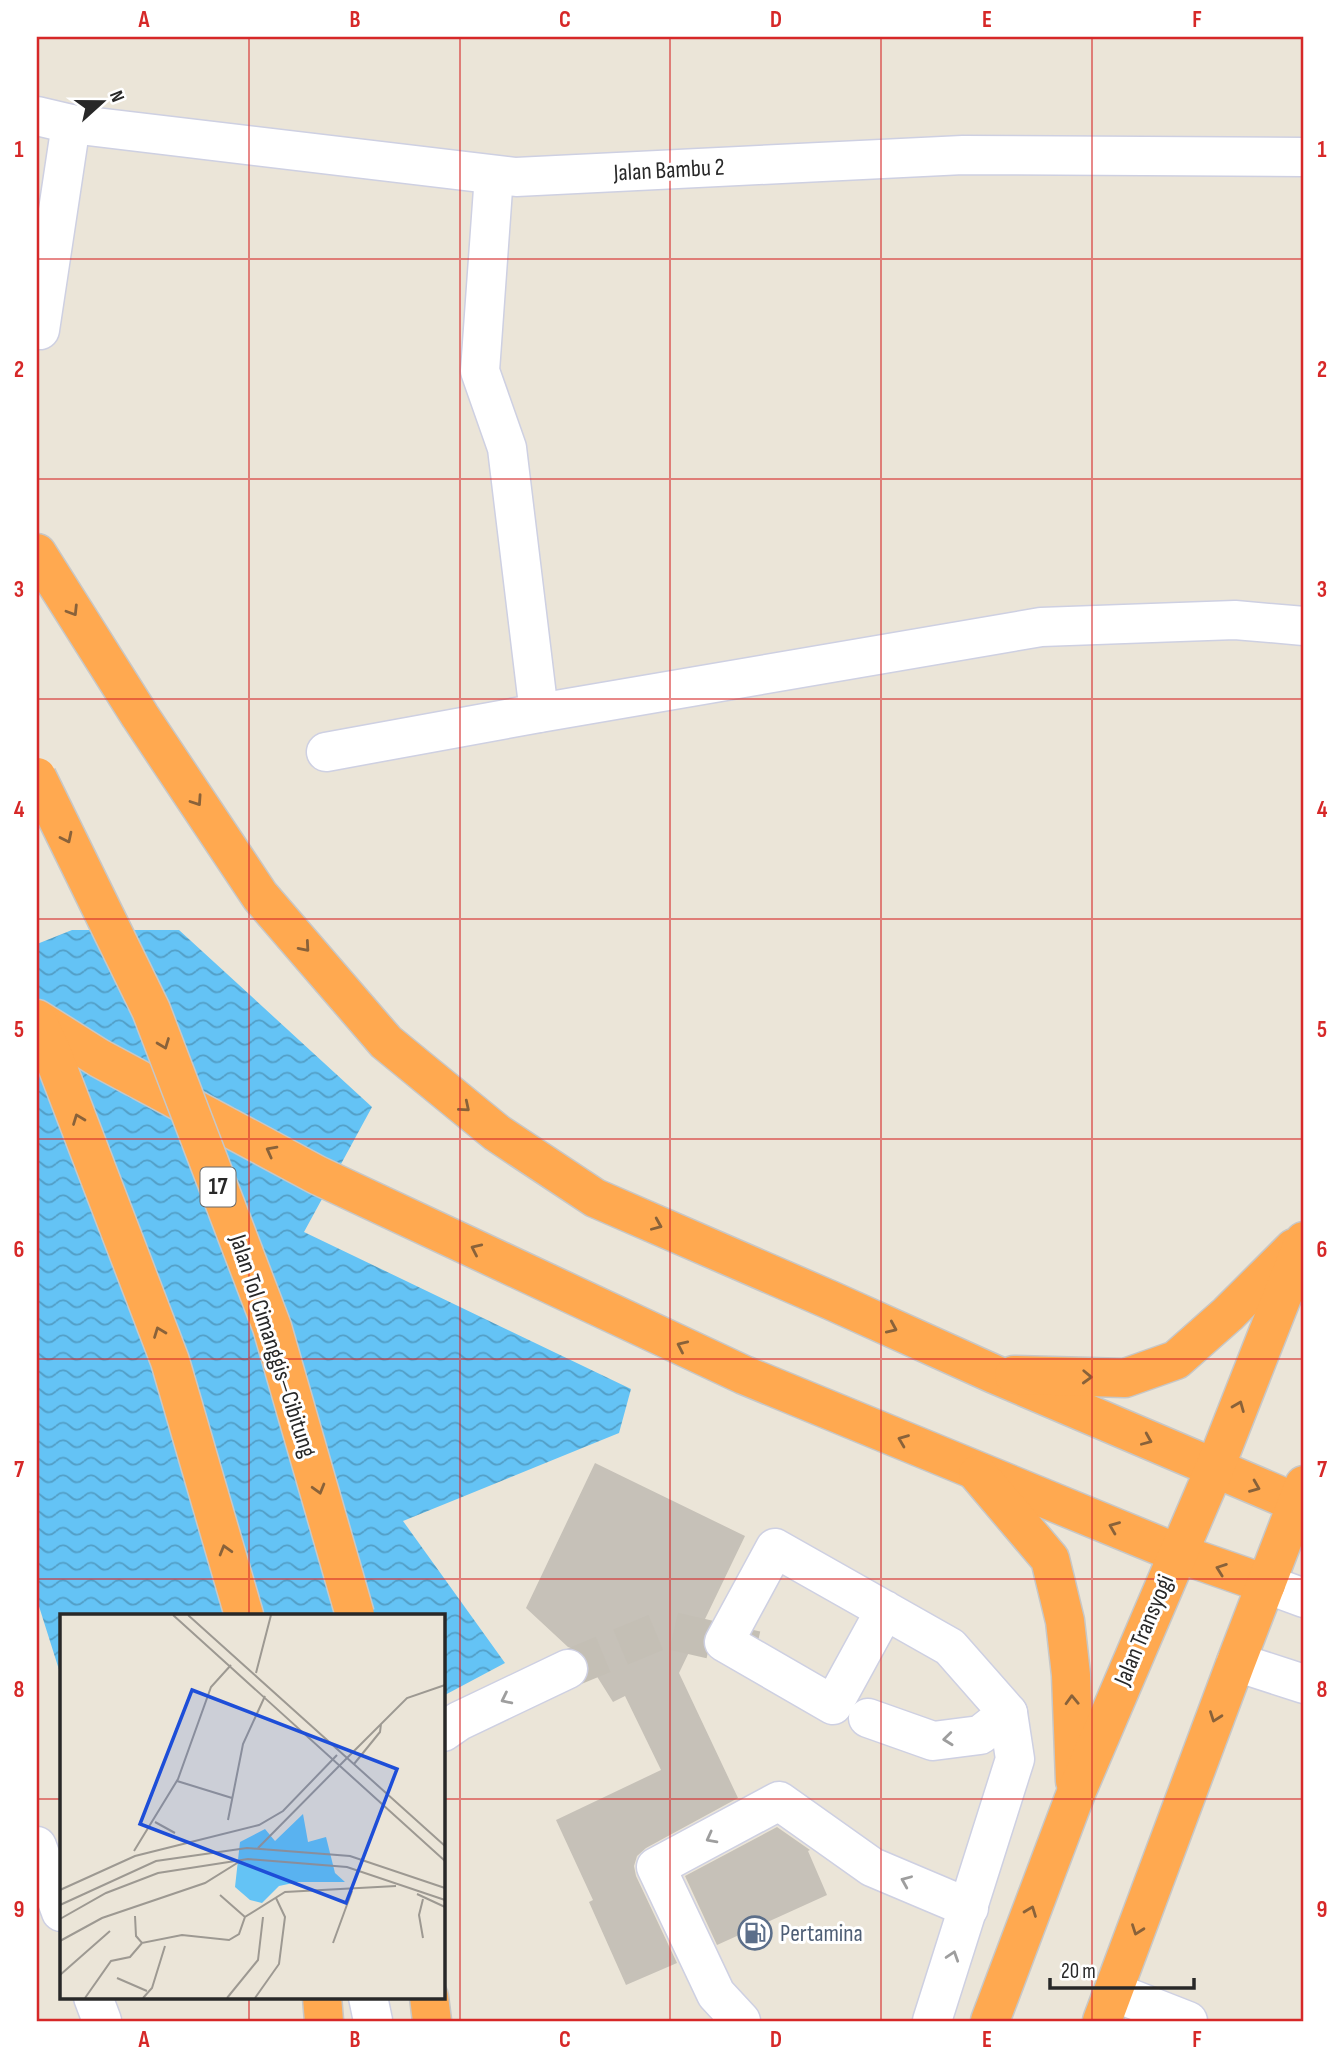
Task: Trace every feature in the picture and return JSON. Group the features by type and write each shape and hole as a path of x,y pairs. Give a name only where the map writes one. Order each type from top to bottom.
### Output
{"highway":[{"path":"37,553 140,716 260,896 386,1042 497,1133 595,1198 1214,1470 1301,1494 1108,2006"},
{"name":"Jalan Tol Cimanggis–Cibitung","path":"37,777 151,1010 272,1327 355,1614"},
{"path":"37,1020 99,1058 317,1175 744,1375 1177,1553 1266,1584"},
{"path":"37,1020 170,1361 244,1614"},
{"path":"994,1374 1125,1378 1176,1360 1304,1240"},
{"name":"Jalan Transyogi","path":"990,2021 1076,1793 1214,1470 1304,1240"},
{"path":"973,1469 1051,1559 1065,1621 1071,1675 1076,1793"},
{"path":"322,1998 324,2021"},
{"path":"429,1998 432,2021"}],"street":[{"name":"Jalan Bambu 2","path":"54,120 516,177 963,155 1304,157"},
{"path":"40,330 54,120"},
{"path":"494,175 480,371 507,448 539,713"},
{"path":"326,752 1041,626 1235,620 1304,626"},
{"path":"1266,1584 1304,1598"},
{"path":"885,1610 950,1647 1008,1713 1015,1759 932,2021"},
{"path":"1236,1662 1304,1684"},
{"path":"444,1731 459,1721 568,1669"},
{"path":"868,1718 933,1741 980,1735 1008,1713"},
{"path":"720,2012 656,1867 779,1801 872,1867 969,1908"},
{"path":"37,1846 60,1909"},
{"path":"93,1998 102,2021"},
{"path":"368,1998 373,2021"},
{"path":"1108,2006 1188,2021"}],"water":[{"path":"72,930 179,930 372,1107 304,1232 631,1389 619,1433 403,1521 505,1663 444,1695 444,1614 60,1614 60,1673 37,1600 37,944"}],"building":[{"path":"595,1463 745,1536 679,1673 738,1798 646,1848 637,1856 634,1866 636,1876 677,1963 626,1985 589,1902 593,1900 556,1820 661,1770 625,1696 613,1702 581,1651 568,1647 526,1608"},
{"path":"777,1827 810,1850 808,1851 827,1895 717,1945 685,1876"}],"tunnel":[{"path":"568,1669 664,1629 756,1650"}],"place":[{"name":"Pertamina","path":"755,1933"}]}
